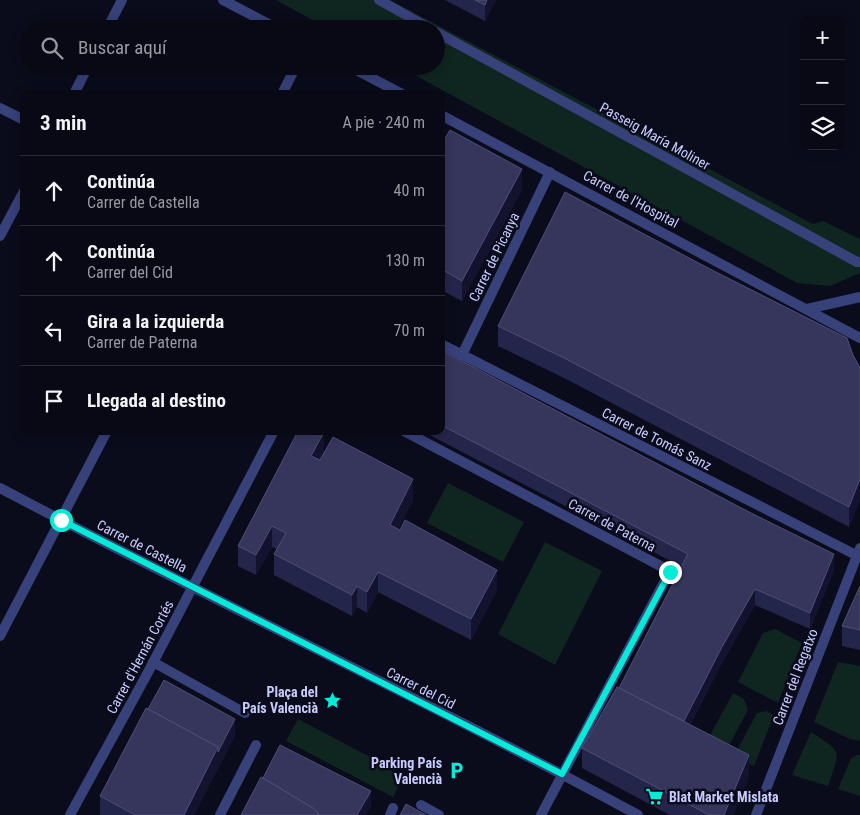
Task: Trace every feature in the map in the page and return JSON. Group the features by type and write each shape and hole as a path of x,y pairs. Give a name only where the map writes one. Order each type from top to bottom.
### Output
{"street":[{"path":"112,20 122,0"},
{"path":"223,0 261,20"},
{"path":"379,0 415,20"},
{"name":"Passeig María Moliner","path":"445,37 860,262"},
{"path":"76,90 84,75"},
{"path":"284,90 292,75"},
{"path":"366,75 394,90"},
{"path":"0,108 20,118"},
{"name":"Carrer de l'Hospital","path":"445,117 860,338"},
{"name":"Carrer de Picanya","path":"462,354 550,172"},
{"path":"0,236 20,198"},
{"path":"807,309 860,297"},
{"name":"Carrer de Tomás Sanz","path":"445,346 859,554"},
{"path":"0,636 105,435"},
{"name":"Carrer d'Hernán Cortés","path":"70,815 153,662 272,435"},
{"name":"Carrer de Paterna","path":"412,435 670,572 541,815"},
{"name":"Carrer de Castella","path":"0,488 192,588"},
{"name":"Carrer del Regatxo","path":"756,815 859,554"},
{"name":"Carrer del Cid","path":"192,588 562,774 638,815"},
{"path":"153,662 245,713"},
{"path":"220,815 256,745"},
{"path":"421,805 439,815"}],"green space":[{"path":"276,0 390,0 428,20 313,20"},
{"path":"445,29 813,224 823,221 860,239 860,273 830,286 797,283 415,75 445,75"},
{"path":"448,483 524,522 503,562 427,523"},
{"path":"545,542 602,571 555,665 498,634"},
{"path":"775,629 802,643 778,703 738,682 763,633"},
{"path":"838,662 860,666 860,741 850,739 814,722"},
{"path":"733,693 744,699 748,710 726,751 707,741"},
{"path":"767,711 774,715 754,766 734,756 757,713"},
{"path":"298,719 404,775 393,797 286,741"},
{"path":"811,732 834,749 836,753 837,758 828,786 792,775"},
{"path":"860,755 860,796 838,789 851,758"}],"building":[{"path":"475,0 487,0 485,5"},
{"path":"450,130 522,169 462,281 445,271 445,138"},
{"path":"565,192 708,268 847,338 860,368 860,479 849,507 564,358 498,326"},
{"path":"445,352 751,513 834,554 810,613 755,589 722,647 684,721 619,688 688,554 445,427"},
{"path":"296,435 322,435 311,456 320,460 333,437 413,479 390,525 400,530 405,520 497,570 471,619 378,572 367,592 357,586 352,595 274,554 286,533 272,526 256,555 238,546"},
{"path":"860,586 860,630 842,626"},
{"path":"164,680 235,719 218,752 218,747 148,709"},
{"path":"617,687 749,755 724,815 709,815 582,748"},
{"path":"146,708 218,747 184,815 135,815 100,796"},
{"path":"280,745 371,791 357,815 320,815 313,808 263,778"},
{"path":"261,777 313,808 320,815 241,815"},
{"path":"406,804 426,815 400,815"}],"place":[{"name":"Plaça del País Valencià","path":"332,700"},
{"name":"Parking País Valencià","path":"456,771"},
{"name":"Blat Market Mislata","path":"655,797"}],"route":[{"path":"61,520 562,774 670,572"}]}
